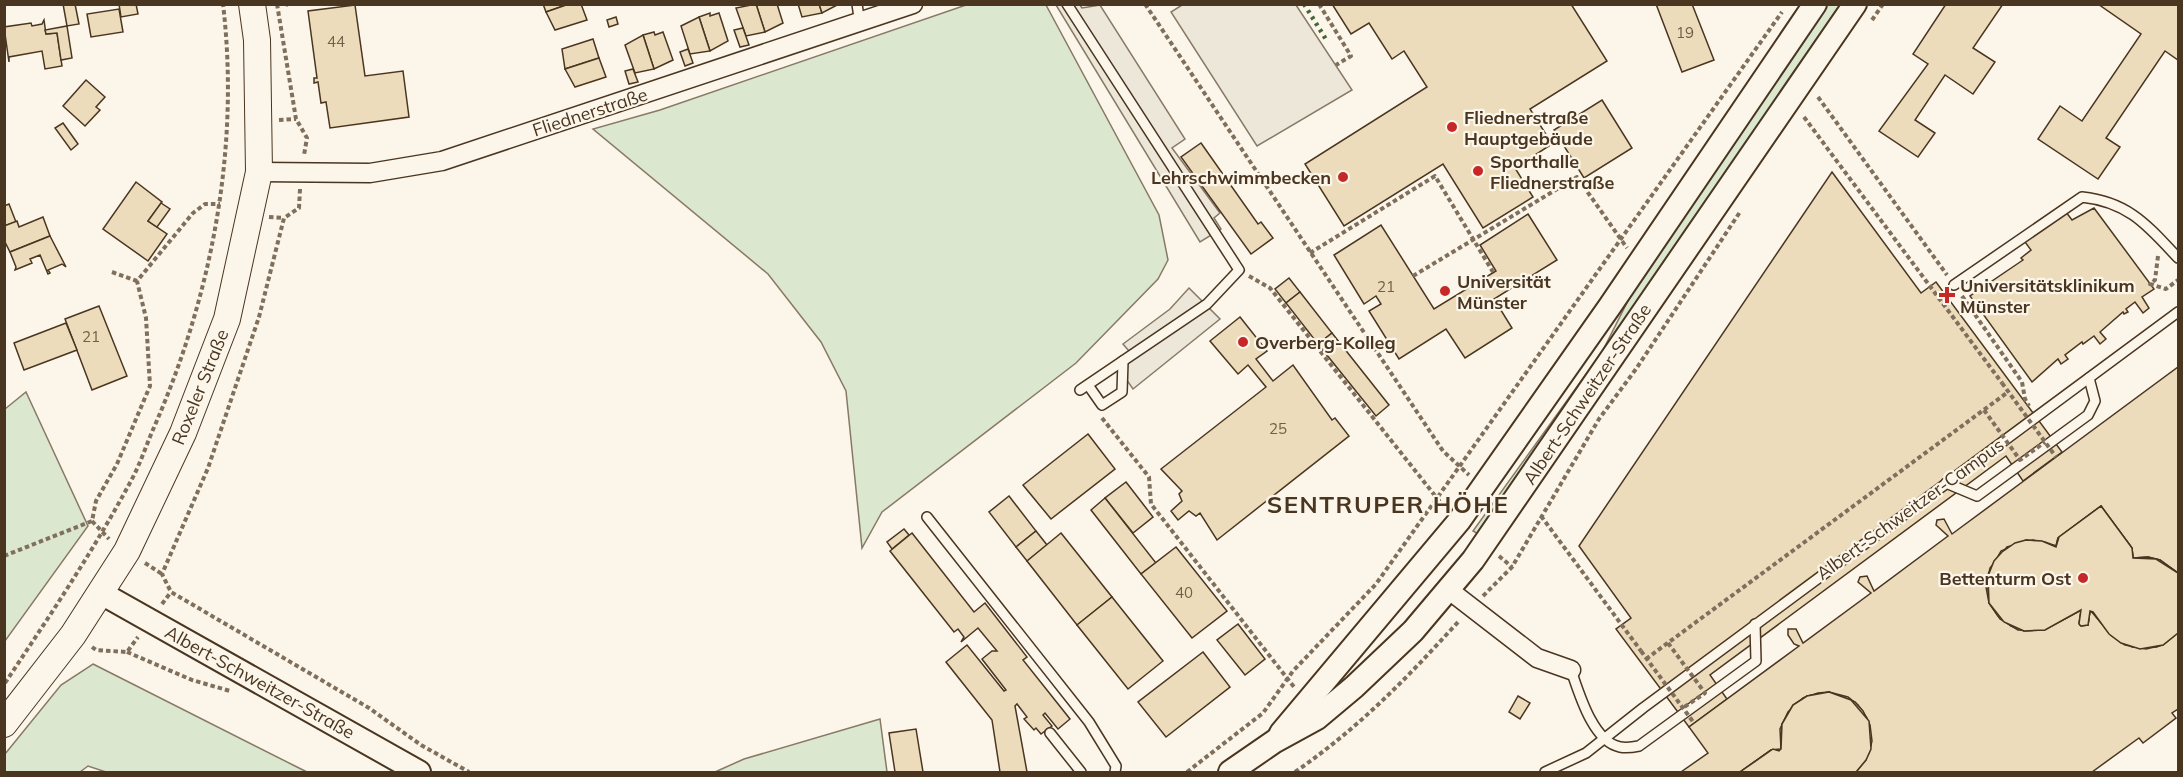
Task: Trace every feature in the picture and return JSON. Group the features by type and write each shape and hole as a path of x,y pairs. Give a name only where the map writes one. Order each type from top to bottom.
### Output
{"main road":[{"name":"Roxeler Straße","path":"4,724 73,634 128,551 183,434 227,319 259,172 257,40 252,4"}],"street":[{"name":"Fliednerstraße","path":"259,172 370,173 442,161 860,24 913,4"},
{"name":"Albert-Schweitzer-Straße","path":"1275,741 1470,505 1610,306 1639,260 1815,4"},
{"name":"Albert-Schweitzer-Straße","path":"1230,772 1275,741 1317,718 1354,687 1413,631 1449,590 1485,545 1855,4"},
{"path":"1421,567 1537,658 1571,670"},
{"name":"Albert-Schweitzer-Straße","path":"101,593 419,772"}],"lane":[{"path":"857,4 860,24"},
{"path":"1067,4 1239,270 1207,304 1084,387 1102,405 1122,392 1123,361"},
{"path":"1954,285 2082,197 2104,199 2130,211 2178,258"},
{"name":"Albert-Schweitzer-Campus","path":"1545,772 1572,761 1604,738 2178,312"},
{"path":"1946,483 1977,496 2056,439 2088,415 2095,401 2089,378"},
{"path":"927,517 1089,722 1116,766 1115,772"},
{"path":"1571,670 1585,709 1604,738 1620,747 1639,746 1756,661 1755,624"},
{"path":"1050,733 1081,772"}],"path":[{"path":"4,684 49,617 133,477 170,391 195,321 220,204 228,123 223,4"},
{"path":"277,4 296,119 307,138"},
{"path":"1145,4 1443,451 1459,466"},
{"path":"1319,4 1351,56 1336,65"},
{"path":"1187,772 1263,713 1288,679 1376,584 1787,4"},
{"path":"1818,97 2022,382 2025,399 2037,416"},
{"path":"1804,117 2056,457"},
{"path":"1427,174 1430,179"},
{"path":"1310,252 1435,176 1493,272"},
{"path":"1413,276 1577,177 1620,242 1639,260"},
{"path":"137,281 193,213 205,204 220,204"},
{"path":"298,208 284,218 259,317 212,457 162,574 171,592 369,708 421,745 469,772"},
{"path":"2159,238 2156,280 2150,284 2166,289 2178,280"},
{"path":"1239,270 1270,288 1437,499"},
{"path":"112,272 137,281"},
{"path":"101,533 92,521 96,501 117,464 150,386 146,318 137,281"},
{"path":"1084,387 1149,477 1152,504 1306,701"},
{"path":"1646,659 2008,392"},
{"path":"1984,410 2020,460 2045,442"},
{"path":"1541,516 1554,530 1646,659 1695,723"},
{"path":"4,556 92,521"},
{"path":"127,652 171,592"},
{"path":"49,617 96,650 127,652 192,680 240,695"},
{"path":"1668,643 1705,693 1683,708"}],"green space":[{"path":"966,5 1046,5 1159,215 1168,260 1158,279 1076,363 882,512 862,548 846,391 821,342 768,274 593,129 660,110"},
{"path":"1825,5 1845,5 1480,535 1473,531 1602,352 1639,279"},
{"path":"26,392 88,526 5,641 5,409"},
{"path":"93,664 307,772 106,772 88,766 80,772 5,772 5,754 61,685"},
{"path":"880,719 887,772 715,772 744,759"}],"shaded area":[{"path":"1056,5 1080,5 1082,8 1100,5 1185,139 1172,148 1220,213 1214,218 1221,229 1200,242"},
{"path":"1182,5 1296,5 1352,90 1257,146 1171,12"},
{"path":"1189,288 1220,319 1133,389 1114,362 1129,351 1123,344 1170,309"}],"building":[{"path":"63,4 75,4 79,24 67,26"},
{"path":"119,4 136,4 138,14 121,17"},
{"path":"543,4 569,4 546,12"},
{"path":"569,4 581,4 587,20 555,30 546,12"},
{"path":"756,4 777,4 783,23 765,32"},
{"path":"756,4 765,32 746,36 736,8"},
{"path":"798,4 819,4 822,13 802,17"},
{"path":"819,4 839,4 822,13"},
{"name":"Fliednerstraße Hauptgebäude","path":"1332,4 1571,4 1607,61 1530,109 1552,144 1515,168 1533,197 1483,228 1443,164 1344,226 1305,164 1427,87 1404,51 1392,59 1369,23 1351,34"},
{"path":"1656,4 1692,4 1714,60 1682,72"},
{"path":"1946,4 2003,4 1973,48 1995,62 1973,94 1945,75 1915,120 1935,133 1918,157 1879,131 1928,64 1913,54"},
{"path":"2098,4 2178,5 2178,60 2165,51 2106,138 2120,147 2098,179 2038,139 2060,106 2082,121 2141,34"},
{"path":"355,5 365,76 403,71 409,117 330,128 326,102 321,103 318,82 314,83 314,78 317,78 308,11"},
{"path":"119,9 123,32 91,37 87,14"},
{"path":"710,13 710,16 719,13 728,41 710,51 699,17"},
{"path":"616,17 618,24 609,27 607,20"},
{"path":"699,17 710,51 690,54 681,26"},
{"path":"44,20 46,34 57,33 62,66 45,69 42,51 9,57 9,62 4,27 31,23 32,26 42,24"},
{"path":"67,26 72,58 61,60 57,33 46,34 45,30"},
{"path":"743,28 749,45 740,47 734,30"},
{"path":"654,32 655,35 663,32 673,60 654,69 643,35"},
{"path":"643,35 654,69 635,73 625,45"},
{"path":"593,39 599,58 565,69 562,49"},
{"path":"688,49 693,63 685,66 680,52"},
{"path":"599,58 606,77 575,87 565,69"},
{"path":"633,69 638,82 629,84 625,71"},
{"path":"86,80 105,97 96,107 100,110 85,126 63,106"},
{"path":"1602,100 1632,148 1584,178 1554,130"},
{"path":"63,123 78,144 71,150 55,128"},
{"path":"1201,143 1258,224 1261,222 1273,238 1251,254 1181,157"},
{"path":"1832,172 1921,293 1936,282 2062,452 2023,481 2006,456 1710,675 1727,699 1689,727 1616,629 1631,618 1579,546"},
{"path":"136,182 162,202 148,221 167,234 148,261 103,229"},
{"path":"161,203 170,209 157,227 148,221"},
{"path":"9,204 16,222 4,226 4,206"},
{"path":"2094,208 2154,289 2142,297 2149,308 2143,313 2135,302 2126,309 2128,312 2124,314 2123,312 2100,332 2106,339 2100,344 2094,336 2083,344 2082,342 2065,355 2068,359 2061,364 2058,359 2032,382 1970,296 2023,260 2021,258 2031,250 2025,242 2066,212 2072,220"},
{"path":"1528,214 1557,260 1494,299 1512,328 1465,358 1446,329 1399,359 1369,311 1381,304 1376,296 1364,304 1334,255 1381,225 1434,309 1496,271 1480,245"},
{"path":"43,217 50,236 10,252 4,240 4,226 17,221 19,227"},
{"path":"50,236 66,267 62,264 48,270 50,273 48,274 40,255 30,259 32,263 15,270 10,252"},
{"path":"1289,278 1300,292 1286,303 1275,289"},
{"path":"1300,292 1332,333 1318,344 1286,303"},
{"path":"99,306 127,376 92,390 65,319"},
{"path":"1240,317 1267,351 1256,359 1273,381 1293,365 1332,420 1335,418 1349,436 1217,540 1200,513 1196,516 1189,511 1178,520 1171,511 1182,501 1179,494 1182,491 1161,469 1266,387 1248,365 1238,374 1210,341"},
{"path":"66,323 77,350 24,370 14,343"},
{"path":"1332,333 1389,405 1376,416 1318,344"},
{"path":"2178,367 2178,573 2160,560 2148,557 2133,558 2132,548 2101,506 2058,538 2056,546 2033,540 2007,547 1990,568 1986,587 1989,603 1998,616 2011,626 2024,631 2044,630 2081,610 2079,623 2081,626 2088,625 2090,611 2112,636 2132,647 2157,647 2178,633 2178,709 2172,713 2176,718 2143,743 2139,738 2092,772 1856,772 1866,760 1871,745 1867,718 1858,705 1848,697 1829,692 1818,693 1803,698 1788,712 1780,729 1781,749 1779,751 1771,750 1740,772 1681,772 1708,753 1689,727 1799,646 1794,644 1788,635 1788,629 1796,629 1803,643 1871,593 1858,582 1860,577 1867,576 1874,591 1948,536 1936,525 1937,520 1944,519 1952,534"},
{"path":"1088,434 1115,469 1051,519 1023,485"},
{"path":"1126,482 1153,517 1133,533 1105,498"},
{"path":"1009,496 1036,531 1016,547 989,512"},
{"path":"1105,498 1156,563 1141,574 1091,510"},
{"name":"Bettenturm Ost","path":"2101,506 2132,548 2133,558 2148,557 2160,560 2178,573 2178,633 2163,645 2146,649 2125,645 2112,636 2090,611 2088,625 2080,625 2081,610 2044,630 2018,630 2000,619 1989,603 1987,576 2001,551 2026,540 2056,546 2058,538"},
{"name":"Bettenturm Ost","path":"2101,506 2132,548 2133,558 2156,559 2178,573 2178,633 2163,645 2140,649 2121,643 2109,634 2090,611 2088,625 2081,626 2079,624 2081,610 2045,630 2024,631 2004,622 1989,603 1988,576 1994,561 2002,552 2015,543 2026,540 2042,541 2056,547 2059,537"},
{"path":"904,529 909,535 892,549 887,542"},
{"path":"1036,531 1047,545 1027,561 1016,547"},
{"path":"912,533 974,612 985,603 1027,657 1023,660 1070,719 1058,729 1045,713 1043,715 1052,726 1041,734 1024,719 1027,717 1017,704 1015,706 1027,772 1000,772 992,720 946,662 967,645 1004,691 1006,690 982,659 992,651 997,651 978,628 961,642 964,637 958,629 954,632 890,551"},
{"path":"1061,533 1112,597 1077,625 1027,561"},
{"path":"1176,547 1227,611 1192,638 1141,574"},
{"path":"1112,597 1163,661 1128,689 1077,625"},
{"path":"1238,624 1265,659 1245,675 1217,640"},
{"path":"1203,652 1230,687 1166,737 1138,702"},
{"path":"1829,692 1855,702 1870,725 1872,741 1869,753 1856,772 1740,772 1771,750 1781,749 1782,724 1793,705 1807,696"},
{"path":"1829,692 1851,700 1869,721 1871,749 1866,760 1856,772 1740,772 1773,749 1779,751 1781,749 1782,724 1793,705 1807,696"},
{"path":"1518,696 1530,703 1520,719 1509,712"},
{"path":"916,729 923,772 895,772 889,733"}],"hedge":[{"path":"1304,4 1327,41"}],"place":[{"name":"Fliednerstraße Hauptgebäude","path":"1452,127"},
{"name":"Sporthalle Fliednerstraße","path":"1478,171"},
{"name":"Lehrschwimmbecken","path":"1343,177"},
{"name":"Universität Münster","path":"1445,291"},
{"name":"Universitätsklinikum Münster","path":"1947,295"},
{"name":"Overberg-Kolleg","path":"1243,342"},
{"name":"Bettenturm Ost","path":"2083,578"}],"district":[{"name":"SENTRUPER HÖHE","path":"1388,504"}]}
